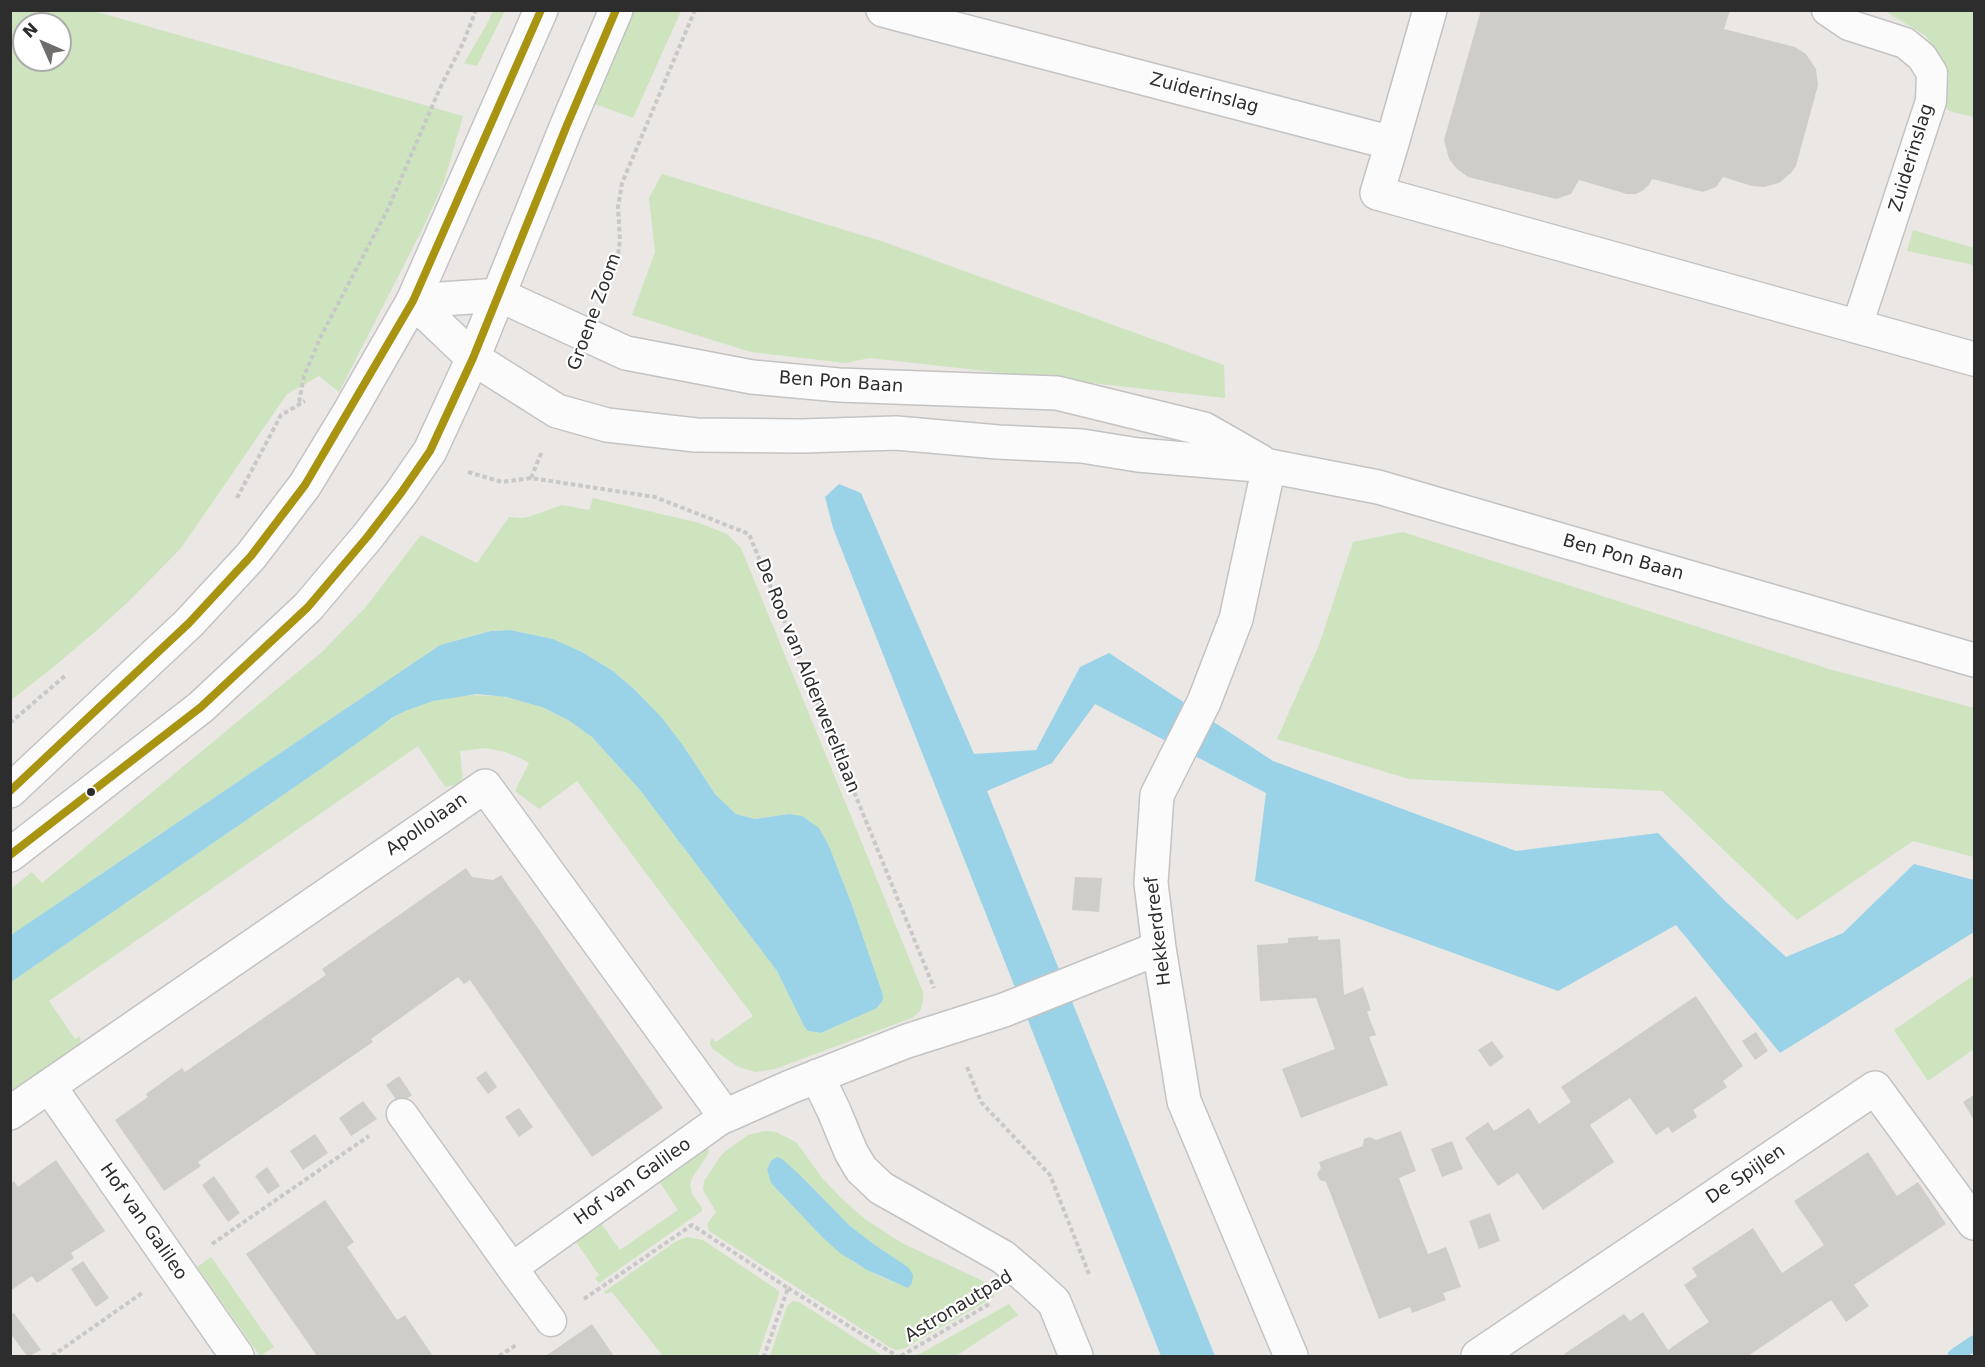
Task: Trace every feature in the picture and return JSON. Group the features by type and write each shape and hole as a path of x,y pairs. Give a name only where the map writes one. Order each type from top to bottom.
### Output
{"street":[{"path":"10,791 189,623 251,556 305,485 413,301 541,10"},
{"path":"10,855 201,707 308,607 368,536 419,468 430,451 473,358 616,10"},
{"name":"Zuiderinslag","path":"883,10 1392,143"},
{"path":"1430,10 1377,194 1974,359"},
{"name":"Ben Pon Baan","path":"413,301 499,295 626,353 752,377 839,385 1057,393 1204,429 1269,466"},
{"path":"413,301 473,358"},
{"name":"Ben Pon Baan","path":"473,358 557,411 607,424 696,435 802,436 896,433 998,442 1082,446 1138,455 1269,466 1378,487 1974,660"},
{"name":"Hekkerdreef","path":"1269,466 1236,619 1204,702 1157,795 1150,883 1184,1101 1291,1356"},
{"name":"Apollolaan","path":"10,1113 485,786 725,1116"},
{"path":"725,1116 817,1076 907,1041 1004,1010 1159,948"},
{"path":"817,1076 861,1169 881,1188 1003,1257 1030,1280 1054,1302 1076,1356"},
{"name":"Hof van Galileo","path":"50,1086 237,1356"},
{"name":"De Spijlen","path":"1478,1356 1875,1088 1974,1223"}],"lane":[{"name":"Zuiderinslag","path":"1827,10 1849,25 1905,43 1923,57 1932,73 1931,101 1857,326"},
{"path":"402,1114 551,1321"},
{"name":"Hof van Galileo","path":"512,1268 725,1116"}],"path":[{"path":"298,403 304,376 321,336 388,209 476,10"},
{"name":"Groene Zoom","path":"587,335 616,261 620,241 618,207 622,183 695,10"},
{"name":"De Roo van Alderwereltlaan","path":"557,411 531,478 655,496 748,534 981,1102 1050,1175 1091,1279"},
{"path":"10,723 71,670"},
{"path":"52,1356 402,1114"},
{"path":"551,1321 692,1225 788,1288 899,1356"},
{"name":"Astronautpad","path":"899,1356 1030,1280"},
{"path":"764,1356 788,1288"}],"green space":[{"path":"11,10 94,11 463,116 444,182 339,392 319,376 287,394 181,548 129,601 51,669 11,700"},
{"path":"493,10 505,11 477,66 464,63 487,24"},
{"path":"634,11 681,11 633,118 595,104"},
{"path":"1885,11 1974,11 1974,117 1949,111 1944,105 1949,75 1926,36"},
{"path":"662,174 884,242 1224,365 1225,398 870,358 845,363 751,352 632,315 655,252 649,198"},
{"path":"1913,230 1974,248 1974,265 1907,251"},
{"path":"593,498 699,523 727,534 741,548 923,992 920,1011 912,1018 775,1069 756,1072 738,1067 713,1049 710,1041 712,1038 716,1042 753,1016 577,781 539,809 515,791 529,763 520,758 485,748 460,751 463,783 445,787 418,746 49,1001 75,1039 80,1036 81,1044 11,1091 11,982 380,726 419,705 462,695 499,696 535,704 568,720 592,737 640,790 777,971 804,1026 811,1032 822,1033 879,1007 883,995 852,905 829,846 819,828 789,814 755,819 736,814 715,794 682,744 635,690 613,671 582,652 553,639 510,630 491,631 440,645 11,935 11,889 32,872 42,883 322,652 365,608 421,535 477,563 509,517 528,517 562,505 589,510"},
{"path":"1403,532 1829,669 1974,708 1974,857 1913,841 1797,920 1662,791 1409,779 1277,739 1319,645 1353,542"},
{"path":"1974,975 1974,1049 1928,1081 1894,1030"},
{"path":"765,1131 776,1132 796,1142 823,1179 866,1220 902,1243 981,1280 994,1289 994,1297 905,1348 896,1350 709,1231 707,1224 716,1212 703,1190 704,1181 722,1154 748,1135","holes":["771,1161 801,1176 850,1226 908,1267 908,1287 881,1277 853,1262 822,1237 771,1183 767,1169"]},
{"path":"709,1146 708,1154 690,1185 692,1194 702,1211 599,1283 595,1278 599,1275 574,1239 600,1222 620,1250 678,1210 659,1181"},
{"path":"687,1237 703,1240 779,1291 758,1356 663,1356 612,1292 606,1294 604,1292 675,1242"},
{"path":"211,1257 274,1347 260,1356 197,1267"},
{"path":"793,1301 799,1302 883,1356 770,1356 787,1306"},
{"path":"1009,1304 1018,1315 956,1356 916,1356"}],"water":[{"path":"839,484 861,493 974,754 1036,750 1080,667 1109,653 1273,761 1516,851 1658,833 1726,902 1786,957 1843,933 1914,864 1974,880 1974,932 1780,1053 1676,925 1558,991 1255,881 1266,793 1095,704 1052,763 987,791 1215,1356 1161,1356 833,528 825,497"},
{"path":"510,630 553,639 582,652 613,671 662,718 715,794 736,814 755,819 789,814 802,816 819,828 829,846 852,905 883,995 883,1000 877,1008 821,1033 808,1031 777,971 640,790 592,737 568,720 542,707 506,697 477,694 433,701 392,718 11,982 11,935 440,645 491,631"},
{"path":"777,1157 801,1176 850,1226 908,1267 913,1275 912,1283 908,1288 867,1270 840,1253 822,1237 771,1183 767,1169 771,1161"}],"building":[{"path":"1481,10 1730,10 1724,29 1795,47 1806,54 1816,69 1818,85 1796,166 1779,183 1764,187 1752,186 1723,177 1716,187 1703,192 1652,179 1642,191 1627,194 1579,180 1571,194 1556,199 1468,177 1449,159 1444,140"},
{"path":"466,868 472,877 493,880 501,875 663,1108 592,1157 470,980 464,984 458,977 371,1039 373,1042 198,1162 201,1166 164,1191 115,1120 148,1097 146,1094 182,1068 185,1072 326,975 322,969"},
{"path":"1075,877 1102,878 1099,912 1072,910"},
{"path":"1318,936 1318,940 1340,939 1344,995 1363,987 1371,1010 1367,1012 1376,1035 1369,1037 1388,1085 1301,1118 1282,1069 1335,1049 1316,998 1260,1001 1257,945 1288,943 1288,938"},
{"path":"1696,996 1743,1066 1723,1081 1727,1087 1693,1110 1697,1117 1672,1133 1668,1127 1656,1135 1630,1098 1590,1125 1614,1162 1543,1210 1518,1173 1498,1186 1465,1138 1488,1122 1494,1131 1529,1108 1539,1124 1571,1102 1561,1087"},
{"path":"1756,1032 1768,1051 1755,1060 1742,1041"},
{"path":"1492,1041 1504,1057 1490,1067 1478,1050"},
{"path":"486,1071 497,1087 488,1094 476,1078"},
{"path":"399,1076 412,1095 399,1104 386,1085"},
{"path":"1974,1095 1974,1120 1963,1102"},
{"path":"363,1101 377,1119 351,1136 339,1118"},
{"path":"519,1108 533,1127 519,1137 505,1117"},
{"path":"1401,1131 1416,1171 1399,1178 1428,1254 1446,1247 1461,1287 1443,1293 1446,1300 1412,1313 1410,1307 1379,1319 1326,1182 1320,1180 1317,1174 1321,1168 1319,1162 1363,1146 1364,1139 1370,1137 1376,1140"},
{"path":"315,1134 328,1153 303,1170 290,1151"},
{"path":"1452,1141 1463,1169 1442,1177 1431,1149"},
{"path":"1868,1152 1897,1196 1918,1182 1946,1224 1854,1285 1869,1306 1846,1322 1831,1300 1748,1356 1565,1356 1564,1354 1624,1314 1630,1321 1643,1312 1668,1350 1709,1322 1684,1285 1697,1276 1692,1268 1753,1228 1782,1273 1824,1245 1794,1201"},
{"path":"56,1160 105,1231 71,1253 74,1258 37,1283 32,1276 10,1291 10,1184 14,1181 18,1187"},
{"path":"267,1167 280,1186 268,1194 255,1176"},
{"path":"214,1176 240,1213 228,1222 202,1185"},
{"path":"325,1200 354,1242 347,1247 397,1320 405,1315 433,1356 317,1356 246,1254"},
{"path":"1490,1213 1500,1241 1479,1249 1469,1221"},
{"path":"83,1261 109,1298 96,1307 71,1269"},
{"path":"14,1313 41,1350 30,1356 27,1356 10,1333 10,1315"},
{"path":"592,1324 614,1356 545,1356 550,1353"}],"waterway":[{"path":"1955,1356 1974,1343"}],"transit line":[{"path":"10,791 189,623 251,556 305,485 413,301 541,10"},
{"path":"10,855 201,707 308,607 401,493 430,451 473,358 616,10"}]}
